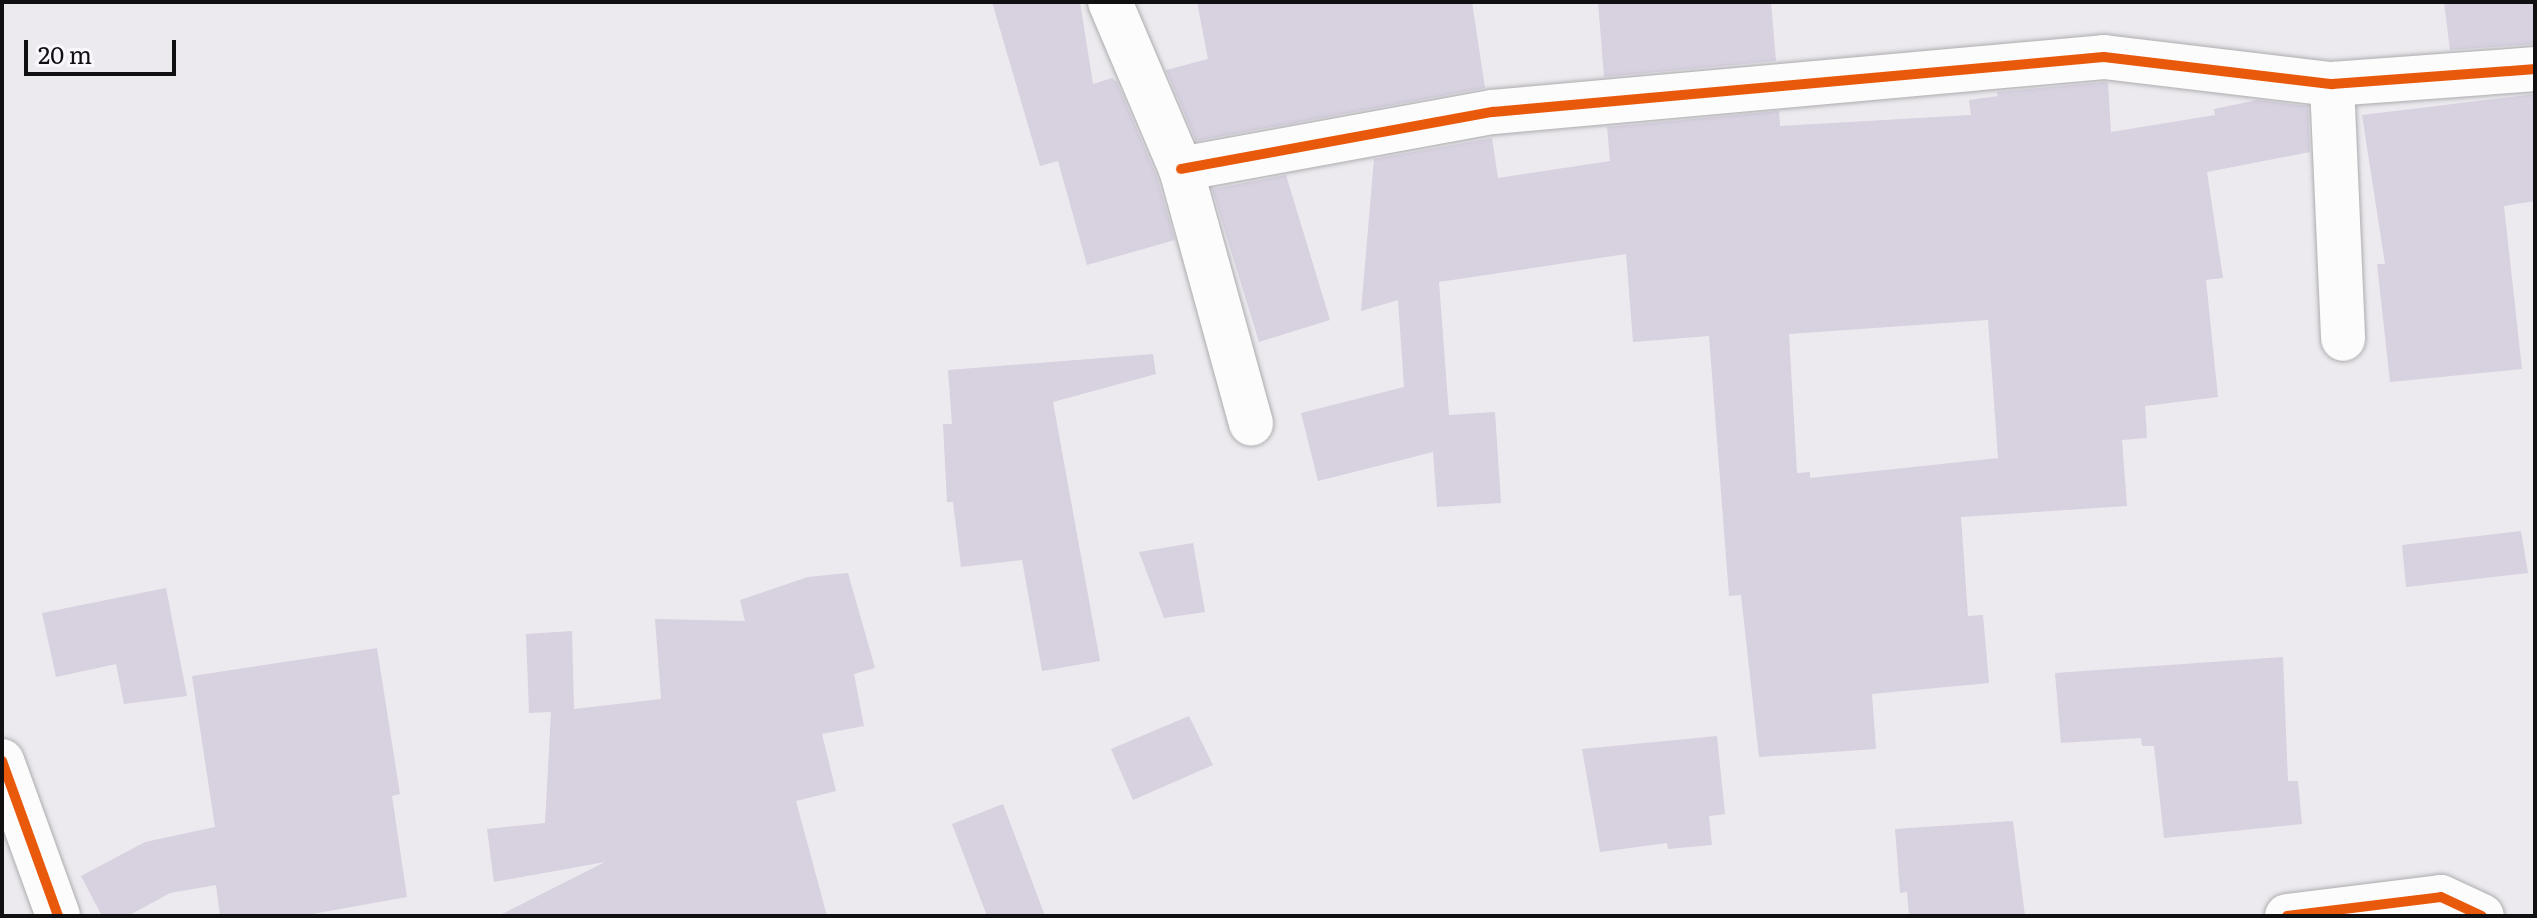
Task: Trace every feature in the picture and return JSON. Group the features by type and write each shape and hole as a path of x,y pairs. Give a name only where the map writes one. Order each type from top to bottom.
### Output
{"street":[{"path":"1110,2 1181,169 1251,424"},
{"path":"1181,169 1493,112 2104,57 2332,84 2535,69"},
{"path":"2332,84 2343,339"},
{"path":"2,761 58,916"},
{"path":"2312,914 2441,897 2482,916"}],"building":[{"path":"992,2 1080,2 1093,84 1112,78 1117,82 1157,177 1175,240 1087,265 1058,161 1040,166"},
{"path":"1197,2 1472,2 1485,88 1196,141 1166,70 1208,59"},
{"path":"1598,2 1771,2 1776,61 1604,77"},
{"path":"2444,2 2535,2 2535,44 2450,50"},
{"path":"2108,83 2111,132 2215,115 2214,109 2257,100 2308,106 2310,152 2207,172 2223,278 2206,280 2218,397 2145,406 2147,438 2122,440 2127,506 1961,517 1968,616 1983,615 1989,683 1872,694 1876,749 1759,757 1741,595 1729,596 1709,336 1633,342 1626,254 1439,282 1449,415 1495,412 1501,503 1437,507 1433,452 1318,481 1301,413 1404,387 1398,300 1361,311 1374,159 1492,138 1498,178 1610,161 1607,127 1779,111 1780,126 1971,115 1969,100 1998,96 1997,92","holes":["1988,320 1998,458 1810,478 1810,472 1797,473 1789,334"]},
{"path":"2535,94 2535,201 2504,206 2522,369 2390,382 2377,264 2385,264 2362,115"},
{"path":"1286,175 1330,320 1259,342 1212,189"},
{"path":"1153,354 1156,374 1053,402 1100,661 1042,671 1022,560 961,567 953,502 947,502 943,424 952,424 948,370"},
{"path":"2521,531 2528,573 2406,587 2402,545"},
{"path":"1193,543 1205,612 1164,618 1139,552"},
{"path":"848,573 875,668 854,674 864,726 822,734 836,791 796,801 827,916 498,916 605,862 494,882 487,829 545,823 551,712 529,713 526,634 572,631 574,709 661,699 655,619 745,621 740,600 808,577"},
{"path":"166,588 187,696 124,704 116,664 56,677 42,613"},
{"path":"377,648 400,794 392,796 407,897 301,916 220,916 216,885 170,893 128,916 102,916 81,876 145,842 215,827 192,676"},
{"path":"2283,657 2288,781 2298,781 2302,824 2164,838 2154,746 2142,746 2141,738 2061,743 2055,673"},
{"path":"1189,716 1213,765 1133,800 1111,749"},
{"path":"1717,736 1725,814 1709,816 1712,845 1668,849 1667,843 1600,852 1582,749"},
{"path":"1003,804 1045,916 987,916 952,824"},
{"path":"2013,821 2025,916 1909,916 1907,892 1900,893 1895,829"}],"cycle path":[{"path":"1181,169 1493,112 2104,57 2332,84 2535,69"},
{"path":"2,761 58,916"},
{"path":"2287,916 2441,897 2482,916"}]}
